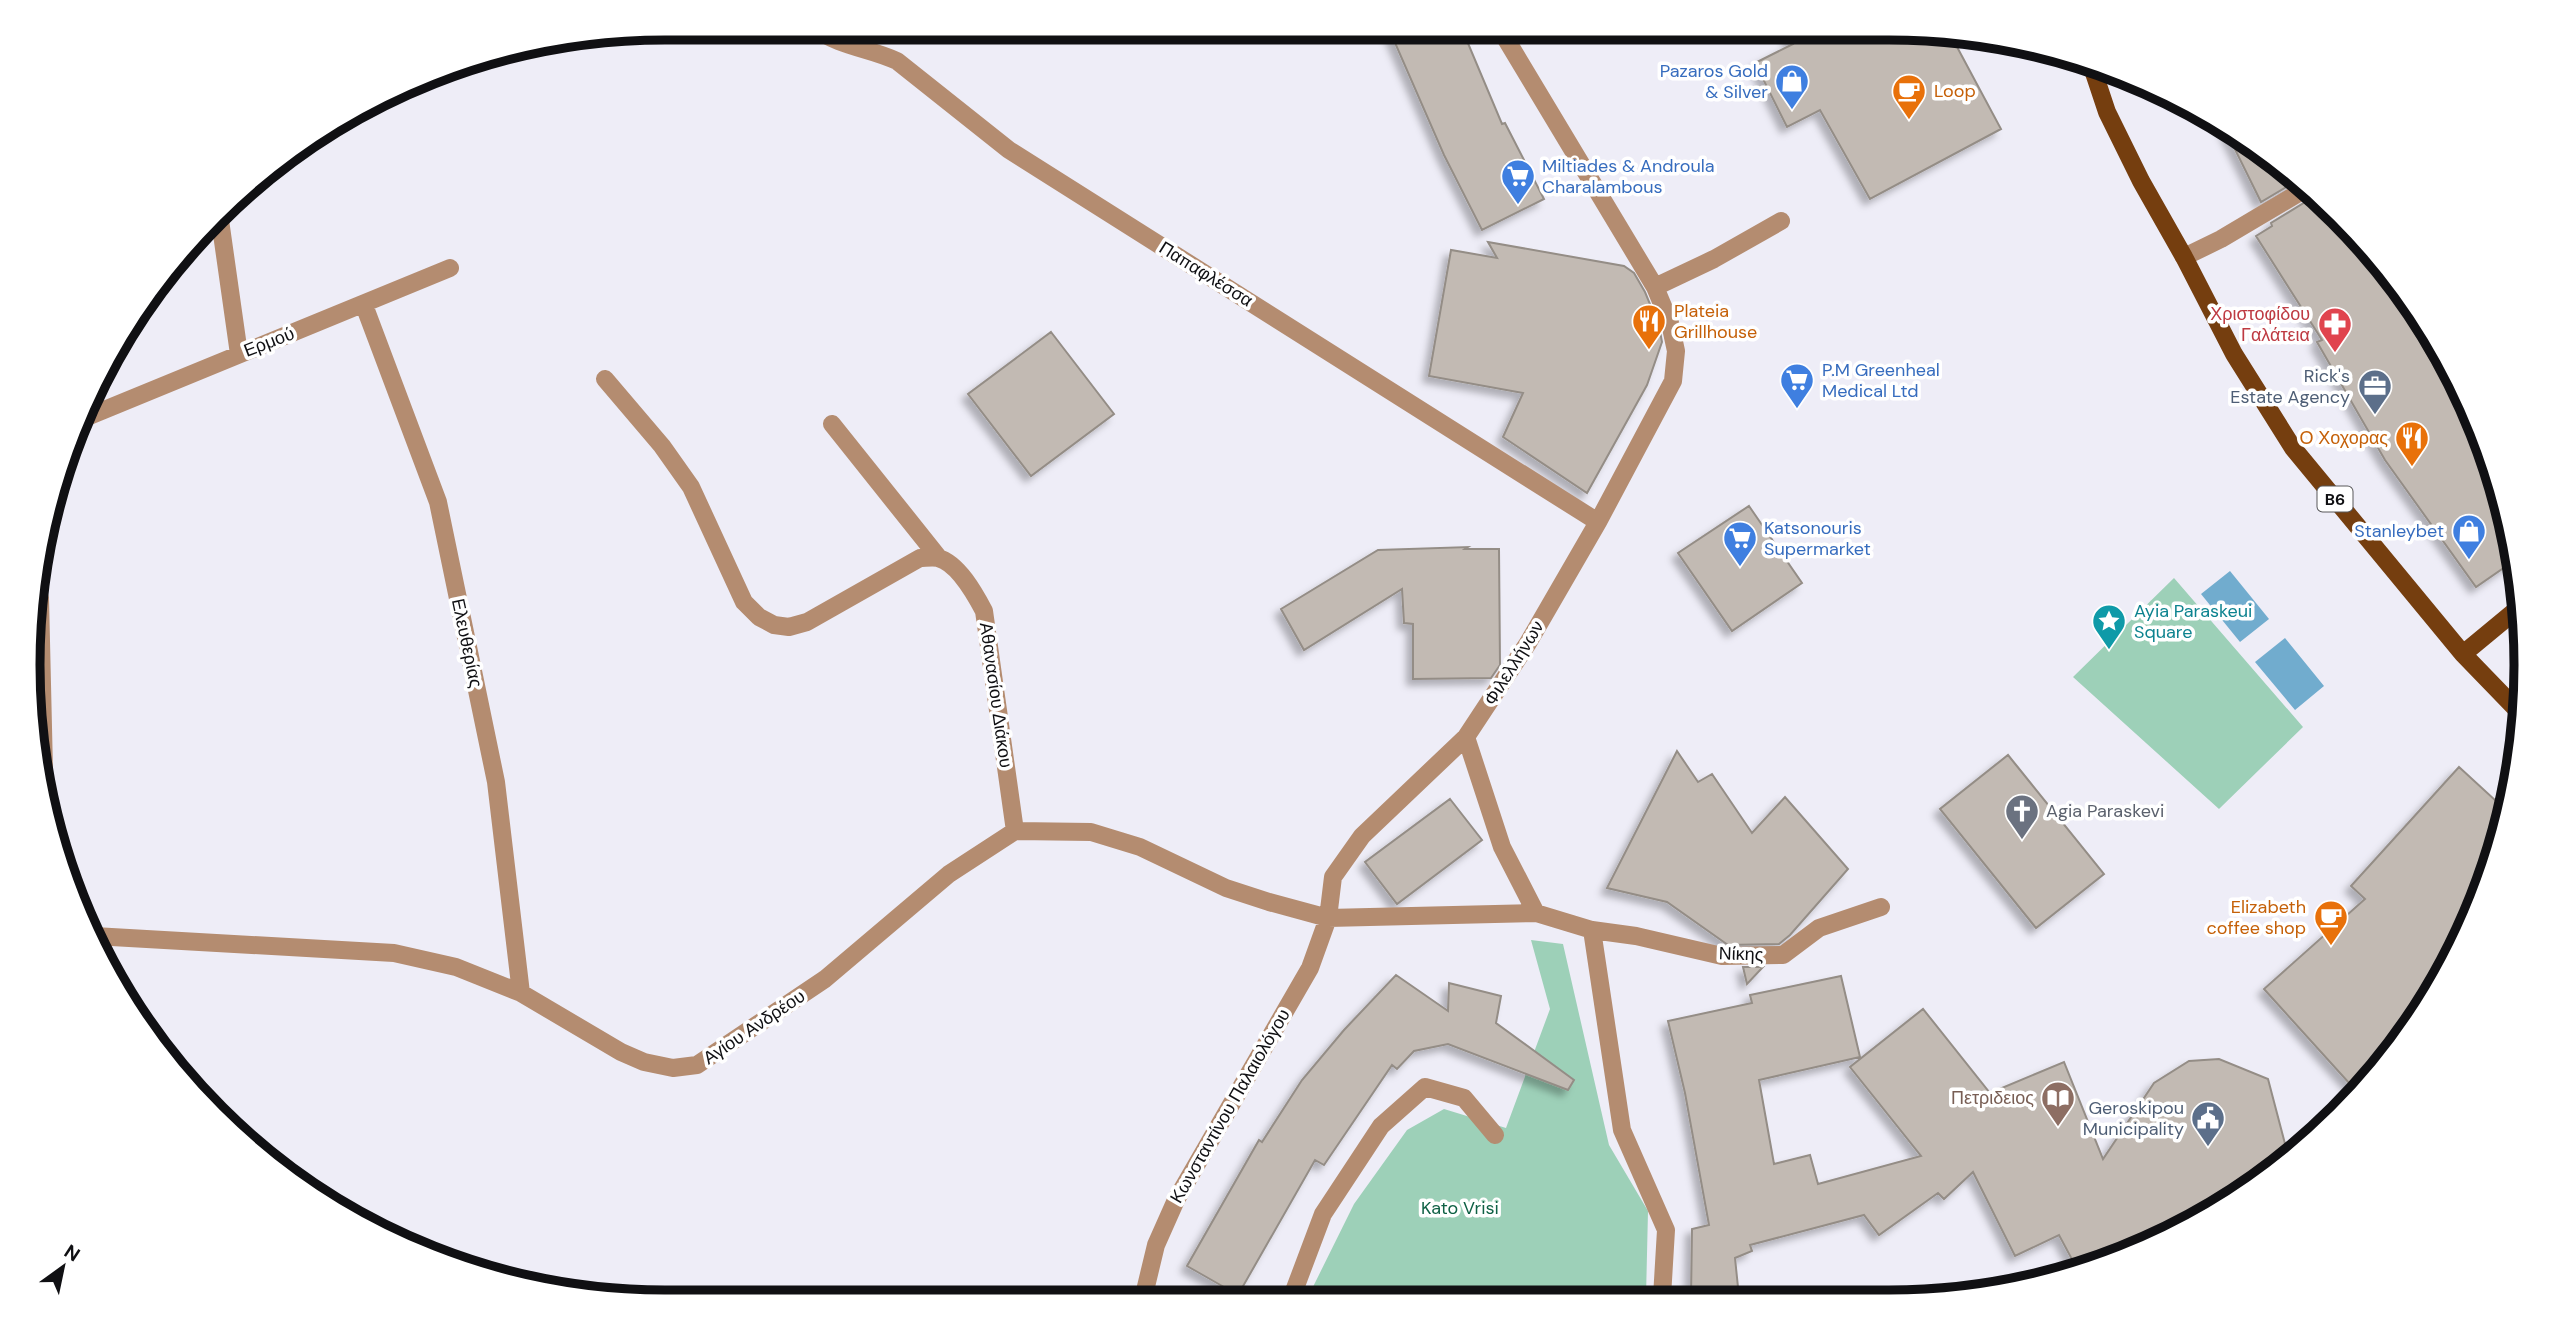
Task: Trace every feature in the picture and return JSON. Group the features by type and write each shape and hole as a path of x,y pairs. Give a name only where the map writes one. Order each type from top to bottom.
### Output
{"main road":[{"name":"B6","path":"2095,75 2112,123 2141,181 2234,354 2293,448 2463,654 2512,705"},
{"path":"2463,654 2511,614"}],"street":[{"name":"Παπαφλέσσα","path":"833,40 848,46 880,52 897,61 1009,150 1598,522"},
{"path":"1507,40 1655,287 1714,259 1780,221"},
{"path":"2184,257 2298,193"},
{"path":"221,225 239,354"},
{"name":"Ερμού","path":"93,414 450,268"},
{"name":"Φιλελλήνων","path":"1328,918 1332,877 1350,851 1362,836 1466,737 1528,643 1598,522 1673,381 1676,351 1670,323 1655,287"},
{"name":"Ελευθερίας","path":"364,305 438,502 496,782 521,993"},
{"path":"606,379 662,446 691,487 744,602 760,617 774,625 789,627 807,622 920,558 939,558"},
{"name":"Αθανασίου Διάκου","path":"832,424 939,558 951,566 971,587 984,611 1016,831"},
{"path":"41,643 43,713"},
{"path":"1466,737 1502,847 1536,913"},
{"path":"1016,831 1091,832 1140,846 1226,888 1328,918"},
{"name":"Αγίου Ανδρέου","path":"103,937 394,953 456,967 521,993 621,1052 644,1062 673,1068 697,1065 825,979 949,874 1016,831"},
{"name":"Νίκης","path":"1328,918 1536,913 1592,930 1636,936 1722,956 1783,955 1819,928 1881,907"},
{"name":"Κωνσταντίνου Παλαιολόγου","path":"1145,1290 1156,1245 1176,1200 1310,968 1328,918"},
{"path":"1592,930 1622,1130 1665,1230 1662,1290"},
{"path":"1294,1290 1323,1214 1381,1126 1425,1087 1464,1098 1495,1135"}],"green space":[{"path":"2174,578 2303,727 2219,809 2073,677"},
{"name":"Kato Vrisi","path":"1531,940 1563,944 1609,1145 1648,1211 1646,1290 1311,1290 1354,1204 1407,1130 1444,1109 1506,1128 1550,1009"}],"water":[{"path":"2230,571 2269,619 2240,642 2201,594"},
{"path":"2285,638 2324,686 2295,710 2255,662"}],"building":[{"path":"1394,40 1467,40 1502,124 1505,123 1544,199 1482,230 1444,155"},
{"path":"1791,40 1889,40 1956,45 2001,129 1870,199 1820,110 1787,127 1755,63 1793,44"},
{"path":"2232,144 2289,185 2261,202"},
{"path":"2307,201 2331,223 2385,285 2453,399 2481,464 2506,567 2476,587 2385,460 2317,342 2322,340 2256,236 2272,226 2271,223"},
{"path":"1488,242 1624,266 1634,273 1659,326 1662,342 1647,385 1587,493 1503,437 1523,393 1429,376 1451,250 1497,258"},
{"path":"1051,332 1114,414 1031,476 968,394"},
{"name":"Katsonouris Supermarket","path":"1749,506 1802,583 1732,631 1678,553"},
{"path":"1468,547 1465,549 1499,549 1500,665 1491,678 1413,679 1413,624 1404,623 1402,589 1304,650 1281,609 1378,550"},
{"path":"1677,751 1698,782 1712,774 1752,833 1785,797 1848,869 1779,944 1728,945 1667,902 1607,888"},
{"name":"Agia Paraskevi","path":"2008,755 2104,874 2036,928 1940,809"},
{"path":"2459,767 2498,803 2481,866 2449,941 2408,1012 2351,1085 2264,989 2365,899 2351,886"},
{"path":"1450,799 1482,840 1397,904 1365,862"},
{"path":"1743,967 1763,967 1747,984"},
{"path":"1396,975 1448,1011 1449,983 1501,996 1496,1023 1574,1080 1568,1090 1448,1044 1414,1051 1397,1069 1392,1065 1324,1165 1315,1160 1241,1290 1229,1290 1187,1266 1259,1140 1262,1142 1302,1080"},
{"path":"1841,976 1860,1057 1759,1080 1774,1164 1810,1155 1818,1184 1921,1156 1850,1067 1923,1009 1990,1093 2064,1062 2103,1159 2154,1083 2189,1061 2219,1059 2268,1079 2286,1147 2201,1206 2128,1242 2073,1262 2059,1235 2015,1256 1973,1172 1944,1199 1938,1193 1879,1235 1864,1215 1750,1245 1752,1251 1735,1258 1738,1290 1691,1290 1692,1229 1709,1225 1685,1093 1668,1021 1752,1003 1750,995"}],"place":[{"name":"Pazaros Gold & Silver","path":"1792,111"},
{"name":"Loop","path":"1909,121"},
{"name":"Miltiades & Androula Charalambous","path":"1518,206"},
{"name":"Plateia Grillhouse","path":"1649,351"},
{"name":"Χριστοφίδου Γαλάτεια","path":"2335,354"},
{"name":"P.M Greenheal Medical Ltd","path":"1797,410"},
{"name":"Rick's Estate Agency","path":"2375,416"},
{"name":"Ο Χοχορας","path":"2412,468"},
{"name":"Stanleybet","path":"2469,561"},
{"name":"Katsonouris Supermarket","path":"1740,568"},
{"name":"Ayia Paraskeui Square","path":"2109,651"},
{"name":"Agia Paraskevi","path":"2022,841"},
{"name":"Elizabeth coffee shop","path":"2331,947"},
{"name":"Πετριδειος","path":"2058,1128"},
{"name":"Geroskipou Municipality","path":"2208,1148"}]}
